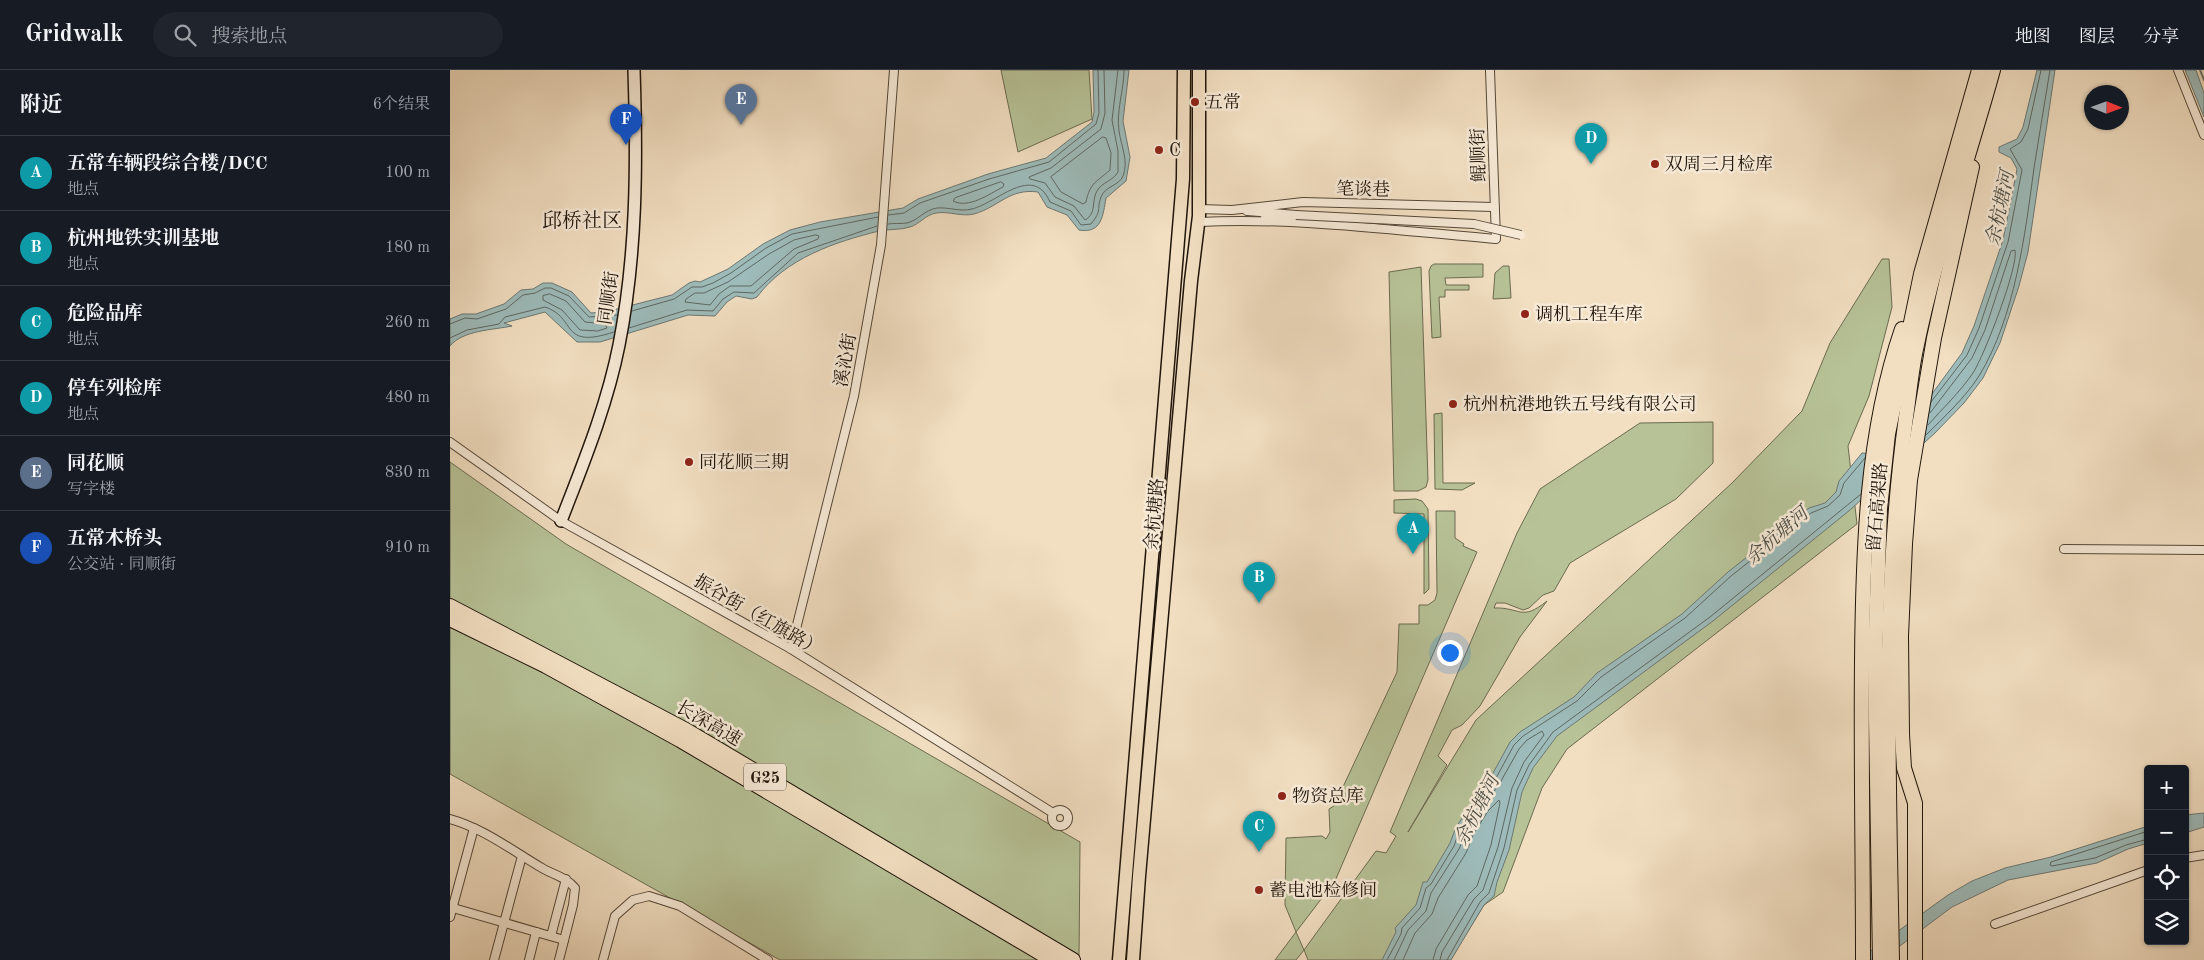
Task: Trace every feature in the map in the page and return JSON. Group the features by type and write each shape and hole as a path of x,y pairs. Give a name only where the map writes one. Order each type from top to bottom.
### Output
{"highway":[{"name":"留石高架路","path":"1880,960 1875,668 1880,509 1888,434 1921,274 1980,70"},
{"name":"留石高架路","path":"1892,960 1890,641 1894,508 1914,355 1959,182 1993,70"},
{"path":"1916,957 1915,803 1904,768 1902,734 1901,636 1910,480 1934,338 1986,98"},
{"path":"1863,958 1862,572 1876,436 1891,360 1921,274"},
{"name":"长深高速","path":"450,606 686,730 1072,960"},
{"name":"长深高速","path":"450,620 546,666 680,740 1052,960"}],"main road":[{"name":"余杭塘路","path":"1119,960 1183,179 1184,70"},
{"name":"余杭塘路","path":"1133,960 1200,209 1199,70"}],"street":[{"name":"同顺街","path":"561,522 594,434 618,347 626,302 632,257 636,181 634,70"},
{"name":"溪沁街","path":"790,649 854,396 882,234 894,70"},
{"name":"鲲顺街","path":"1490,70 1496,239"},
{"path":"2178,70 2204,135"},
{"name":"笔谈巷","path":"1232,210 1303,202 1494,207"},
{"name":"笔谈巷","path":"1200,209 1474,224 1521,235"},
{"name":"笔谈巷","path":"1198,222 1296,215"},
{"name":"笔谈巷","path":"1238,220 1496,239"},
{"name":"振谷街（红旗路）","path":"450,442 561,522 790,649 1053,813"},
{"path":"2064,549 2204,550"},
{"path":"450,819 474,828 566,879 575,888 575,896 559,960"},
{"path":"450,918 451,908 474,828"},
{"path":"2189,857 2204,855"},
{"path":"494,960 522,856"},
{"path":"1995,924 2144,871"},
{"path":"551,936 566,879"},
{"path":"603,960 616,916 633,900 649,896 680,906 768,960"},
{"path":"451,908 564,940"},
{"path":"529,960 536,932"}],"green space":[{"path":"1001,70 1089,70 1092,119 1018,152"},
{"path":"1882,259 1889,259 1892,307 1869,396 1848,446 1857,524 1567,749 1542,788 1503,892 1484,905 1450,960 1308,960 1304,950 1376,851 1386,853 1396,836 1390,832 1517,533 1540,489 1640,423 1713,422 1713,463 1676,499 1570,563 1554,591 1543,595 1529,608 1523,610 1505,603 1496,603 1494,608 1526,612 1532,611 1547,601 1520,637 1480,706 1462,725 1452,730 1438,756 1447,765 1408,832 1476,720 1732,483 1802,411 1830,343"},
{"path":"1434,264 1483,264 1483,277 1445,278 1446,285 1469,285 1469,290 1445,290 1445,297 1439,297 1441,337 1432,338 1429,271"},
{"path":"1503,266 1509,266 1511,298 1493,299 1495,273"},
{"path":"1421,267 1428,480 1426,487 1418,491 1394,491 1389,272"},
{"path":"1442,413 1443,483 1475,483 1462,490 1435,489 1434,414"},
{"path":"450,462 566,544 1080,842 1079,960 780,960 450,774"},
{"path":"1416,499 1422,501 1428,509 1429,589 1424,594 1424,514 1394,513 1394,500"},
{"path":"1436,511 1455,511 1455,538 1464,544 1463,546 1477,552 1335,881 1296,932 1285,905 1286,838 1322,836 1326,839 1330,832 1329,809 1334,806 1397,672 1399,624 1419,624 1419,605 1428,605 1435,600 1437,593"},
{"path":"1296,932 1304,950 1296,960 1275,960"}],"water":[{"path":"1093,70 1129,70 1123,121 1130,157 1126,181 1106,198 1100,222 1092,229 1079,230 1067,215 1047,207 1038,192 1019,193 974,214 936,213 910,227 879,231 829,246 812,253 782,272 757,297 752,299 736,296 727,302 715,316 688,315 600,342 577,342 545,312 504,323 512,326 470,334 462,337 450,346 450,319 462,314 476,314 504,304 521,290 533,289 543,283 552,283 572,292 591,313 605,312 672,295 689,283 700,282 728,269 763,244 790,230 820,222 903,208 918,199 988,174 1046,158 1092,122 1094,112"},
{"name":"余杭塘河","path":"2037,70 2055,70 2028,252 2000,343 1983,378 1964,403 1935,433 1850,510 1713,621 1557,736 1533,768 1522,792 1509,850 1494,896 1484,905 1451,960 1382,960 1396,932 1395,928 1416,905 1423,882 1427,882 1450,843 1456,827 1492,775 1510,742 1520,732 1574,697 1597,673 1682,614 1728,572 1809,508 1825,503 1836,492 1839,481 1862,453 1875,454 1894,446 1907,434 1909,416 1929,398 1962,353 1974,326 2003,240 2017,169 2011,158 1999,152 1999,147 2017,139 2023,127"},
{"path":"2185,70 2196,70 2204,93 2204,117"},
{"path":"2204,813 2204,827 2189,832 2189,815"},
{"path":"2144,827 2144,844 2097,863 2008,880 1952,907 1881,960 1858,960 1948,895 1972,881 2005,868 2051,857"}],"waterway":[{"path":"2200,70 2204,80"}],"place":[{"name":"五常","path":"1195,102"},
{"name":"同花顺","path":"741,125"},
{"name":"五常木桥头","path":"626,145"},
{"name":"C","path":"1159,150"},
{"name":"停车列检库","path":"1591,164"},
{"name":"双周三月检库","path":"1655,164"},
{"name":"调机工程车库","path":"1525,314"},
{"name":"杭州杭港地铁五号线有限公司","path":"1453,404"},
{"name":"同花顺三期","path":"689,462"},
{"name":"五常车辆段综合楼/DCC","path":"1413,554"},
{"name":"杭州地铁实训基地","path":"1259,603"},
{"name":"物资总库","path":"1282,796"},
{"name":"危险品库","path":"1259,852"},
{"name":"蓄电池检修间","path":"1259,890"}],"district":[{"name":"邱桥社区","path":"582,220"}]}
